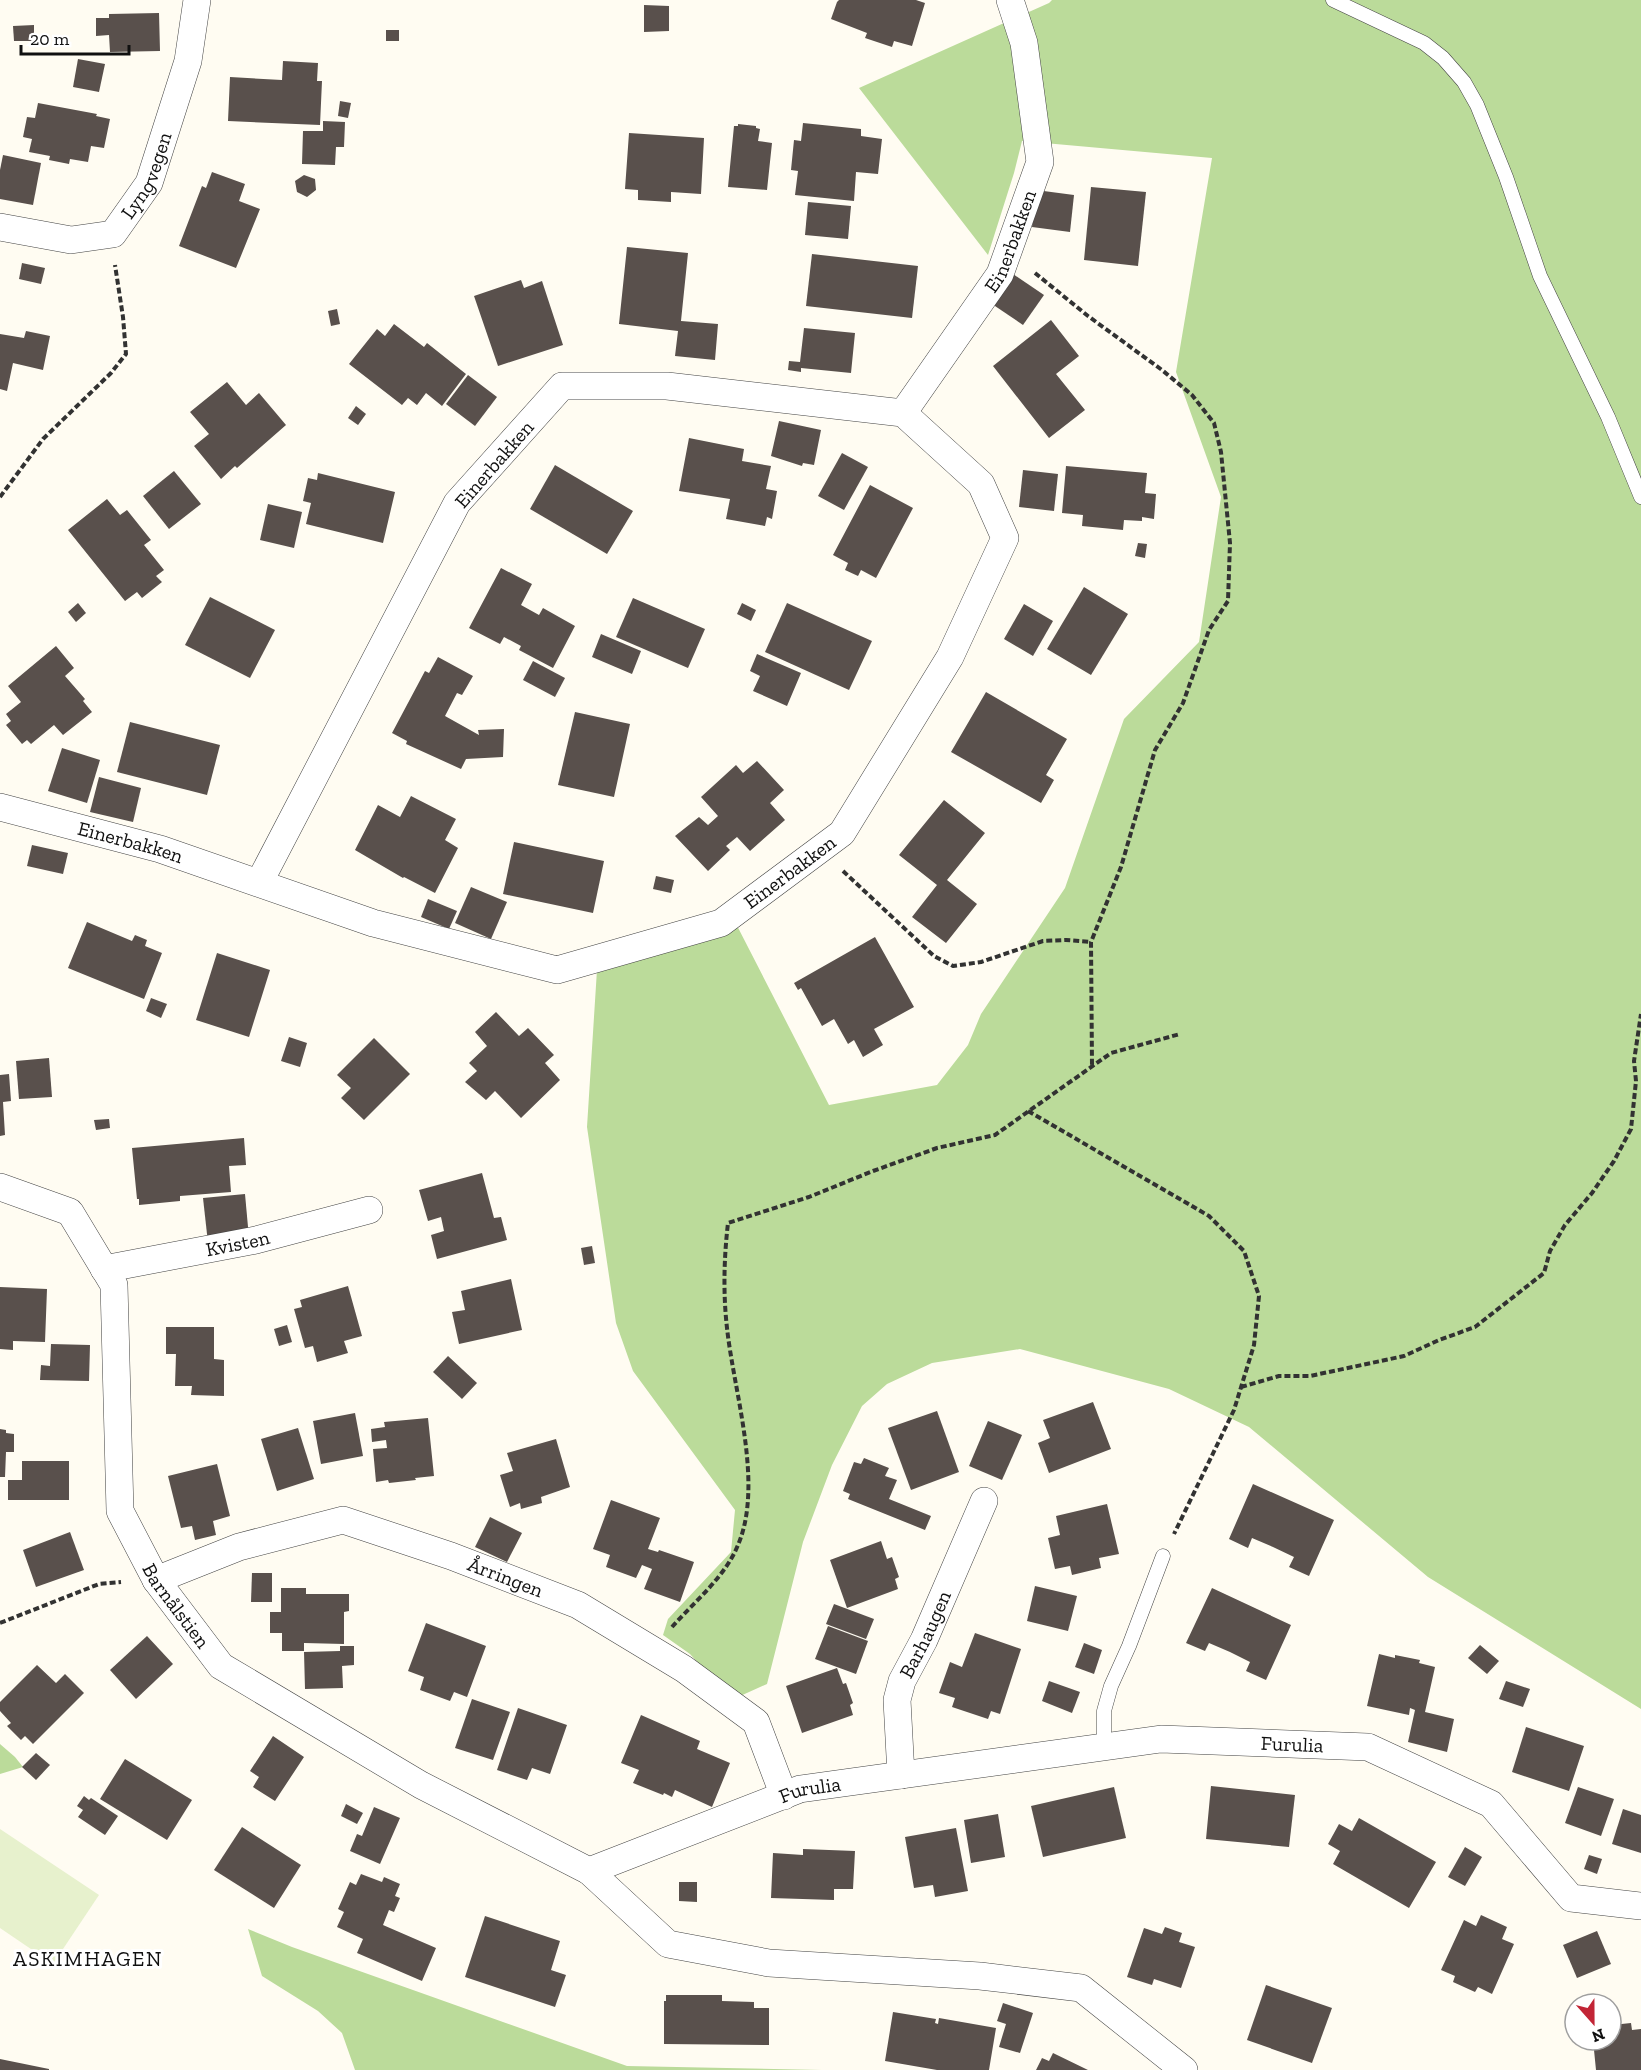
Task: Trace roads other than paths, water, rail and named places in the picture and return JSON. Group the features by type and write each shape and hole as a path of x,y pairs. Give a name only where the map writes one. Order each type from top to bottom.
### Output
{"street":[{"name":"Lyngvegen","path":"0,227 71,240 113,234 149,183 188,61 197,0"},
{"name":"Einerbakken","path":"903,413 1000,274 1040,162 1024,43 1010,0"},
{"name":"Einerbakken","path":"0,807 160,849 259,883 373,922 557,970 721,924 842,833 950,657 1005,538 981,484 903,413 667,386 562,386 457,503 259,883"},
{"name":"Barnålstien","path":"0,1187 70,1212 114,1285 120,1511 156,1580 221,1666 422,1785 589,1870"},
{"name":"Kvisten","path":"104,1269 256,1240 369,1210"},
{"name":"Barhaugen","path":"901,1775 897,1700 903,1681 924,1640 984,1501"},
{"name":"Årringen","path":"156,1580 239,1547 343,1520 451,1556 578,1605 684,1669 756,1722 784,1796"},
{"name":"Furulia","path":"589,1870 801,1789 1161,1739 1368,1746 1491,1804 1571,1898 1641,1906"},
{"path":"589,1870 668,1944 769,1963 980,1976 1081,1988 1184,2070"}],"lane":[{"path":"1333,0 1424,43 1443,58 1464,82 1477,105 1502,167 1540,276 1608,417 1641,497"},
{"path":"1104,1746 1104,1711 1111,1686 1129,1646 1163,1556"}],"district":[{"name":"ASKIMHAGEN","path":"88,1958"}]}
